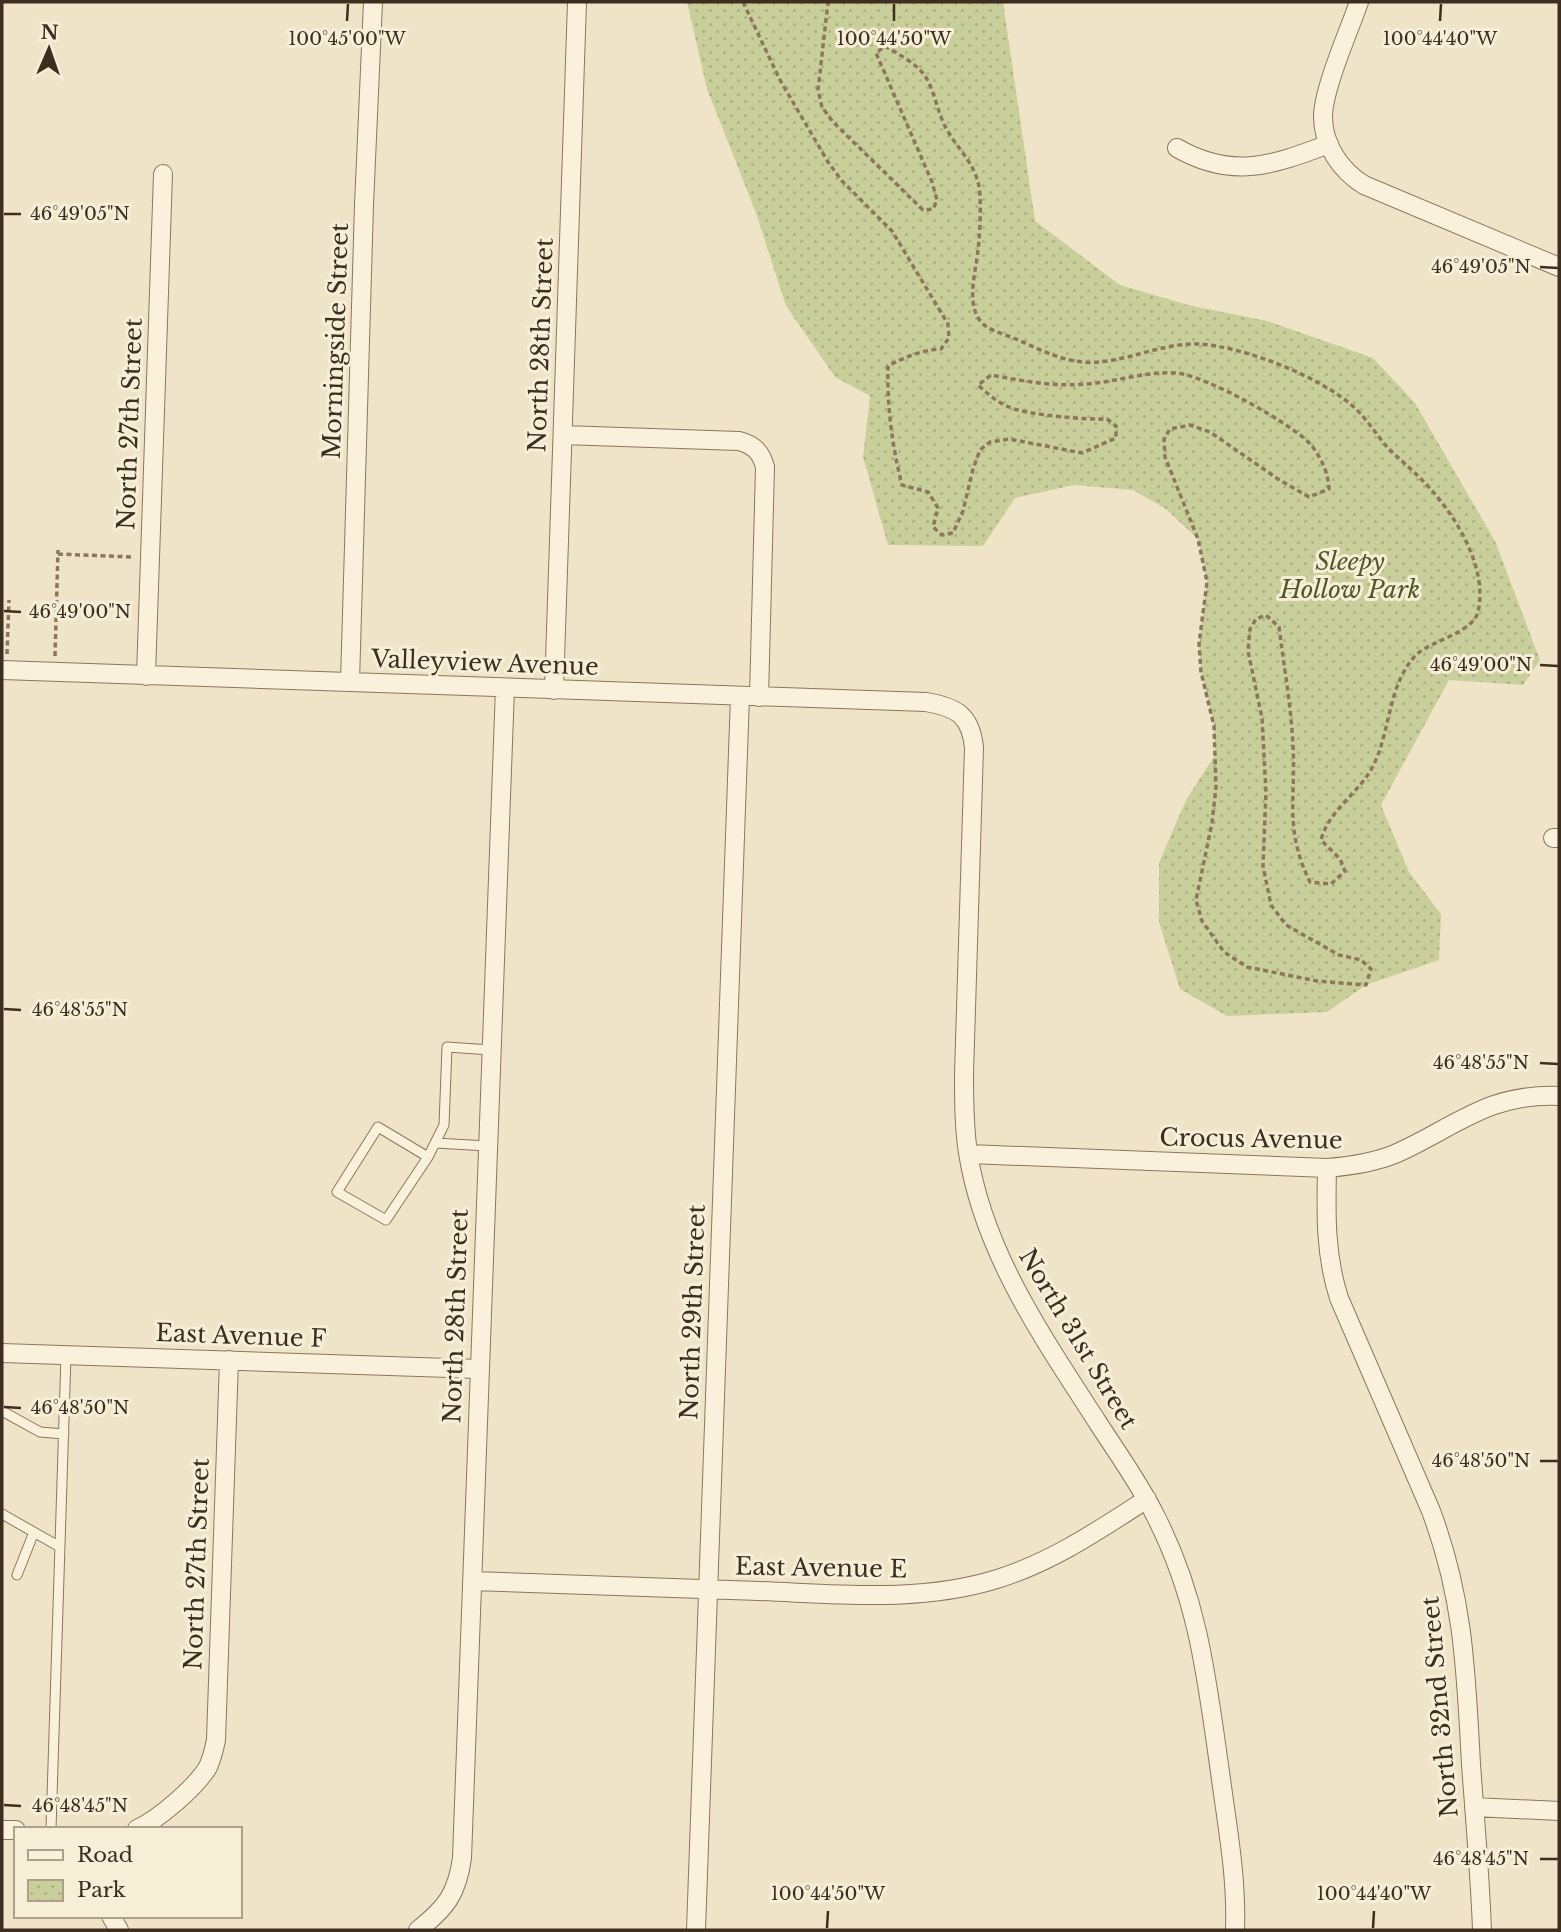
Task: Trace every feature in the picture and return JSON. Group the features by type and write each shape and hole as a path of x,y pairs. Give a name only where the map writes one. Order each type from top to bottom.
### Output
{"street":[{"name":"Morningside Street","path":"350,682 364,205 373,2"},
{"name":"North 28th Street","path":"554,690 577,2"},
{"path":"1360,2 1323,108 1322,120 1329,144 1342,168 1364,185 1559,267"},
{"path":"1177,148 1212,163 1253,167 1271,165 1329,144"},
{"name":"North 27th Street","path":"146,676 163,174"},
{"path":"563,435 740,441 749,443 756,449 765,467 759,697"},
{"name":"Valleyview Avenue","path":"4,670 926,702 953,709 964,716"},
{"name":"North 28th Street","path":"418,1930 451,1899 461,1865 505,688"},
{"name":"North 29th Street","path":"695,1930 740,696"},
{"name":"North 31st Street","path":"964,716 973,736 974,748 964,1074 965,1126 969,1154 987,1225 1013,1284 1049,1346 1147,1499 1178,1565 1199,1631 1231,1851 1235,1930"},
{"name":"Crocus Avenue","path":"969,1154 1327,1168 1364,1164 1396,1153 1477,1111 1506,1100 1537,1095 1559,1096"},
{"name":"North 32nd Street","path":"1327,1168 1326,1233 1332,1276 1431,1511 1456,1592 1464,1647 1482,1930"},
{"name":"East Avenue F","path":"2,1353 479,1369"},
{"name":"North 27th Street","path":"141,1827 187,1791 207,1768 216,1740 229,1360"},
{"name":"East Avenue E","path":"472,1581 881,1595 934,1593 963,1588 1019,1572 1073,1546 1147,1499"},
{"path":"1474,1807 1559,1811"}],"lane":[{"path":"428,1157 379,1127 337,1192 386,1220 428,1157 444,1125 447,1047 491,1050"},
{"path":"436,1143 487,1146"},
{"path":"51,1827 66,1355"},
{"path":"2,1412 40,1432 64,1434"},
{"path":"2,1514 60,1547"},
{"path":"17,1575 34,1532"}],"path":[{"path":"743,2 780,80 828,162 842,181 891,231 948,324 948,338 941,349 929,349 888,366 887,397 895,460 902,485 928,492 938,508 933,527 942,535 953,533 963,511 980,450 990,442 1009,439 1082,453 1116,438 1116,426 1107,419 1089,420 1012,409 993,399 978,385 990,375 1062,385 1088,384 1141,373 1179,373 1208,382 1284,424 1310,444 1316,453 1328,472 1329,489 1309,497 1278,480 1210,432 1190,425 1170,429 1164,439 1165,457 1198,539 1207,582 1199,644 1201,672 1214,726 1216,787 1212,823 1196,900 1202,921 1224,952 1247,967 1317,981 1366,985 1371,969 1361,960 1339,955 1286,925 1270,905 1263,866 1266,792 1262,718 1248,650 1250,629 1256,619 1266,615 1279,627 1293,746 1292,814 1295,845 1310,882 1331,884 1345,871 1340,859 1321,839 1325,825 1370,773 1378,756 1397,687 1406,668 1419,653 1471,624 1478,614 1478,577 1469,546 1448,508 1435,492 1390,450 1357,410 1330,389 1263,358 1229,348 1198,344 1175,345 1098,362 1063,359 984,326 974,310 972,291 978,248 979,184 969,159 946,129 925,76 885,46 876,54 932,182 937,200 933,209 923,210 833,122 822,107 818,90 828,2"},
{"path":"54,672 58,552 150,558"},
{"path":"4,670 9,600"},
{"path":"2,608 8,608"}],"green space":[{"name":"Sleepy Hollow Park","path":"687,2 1003,2 1035,221 1120,285 1188,305 1267,321 1373,358 1415,403 1495,541 1540,660 1523,685 1449,680 1381,805 1409,872 1441,914 1439,960 1366,985 1327,1012 1227,1016 1180,989 1159,922 1159,863 1186,800 1215,755 1214,726 1201,672 1199,644 1207,582 1198,539 1166,509 1133,490 1074,485 1015,498 983,546 888,545 863,457 870,396 835,377 786,306 756,213 707,89"}]}
